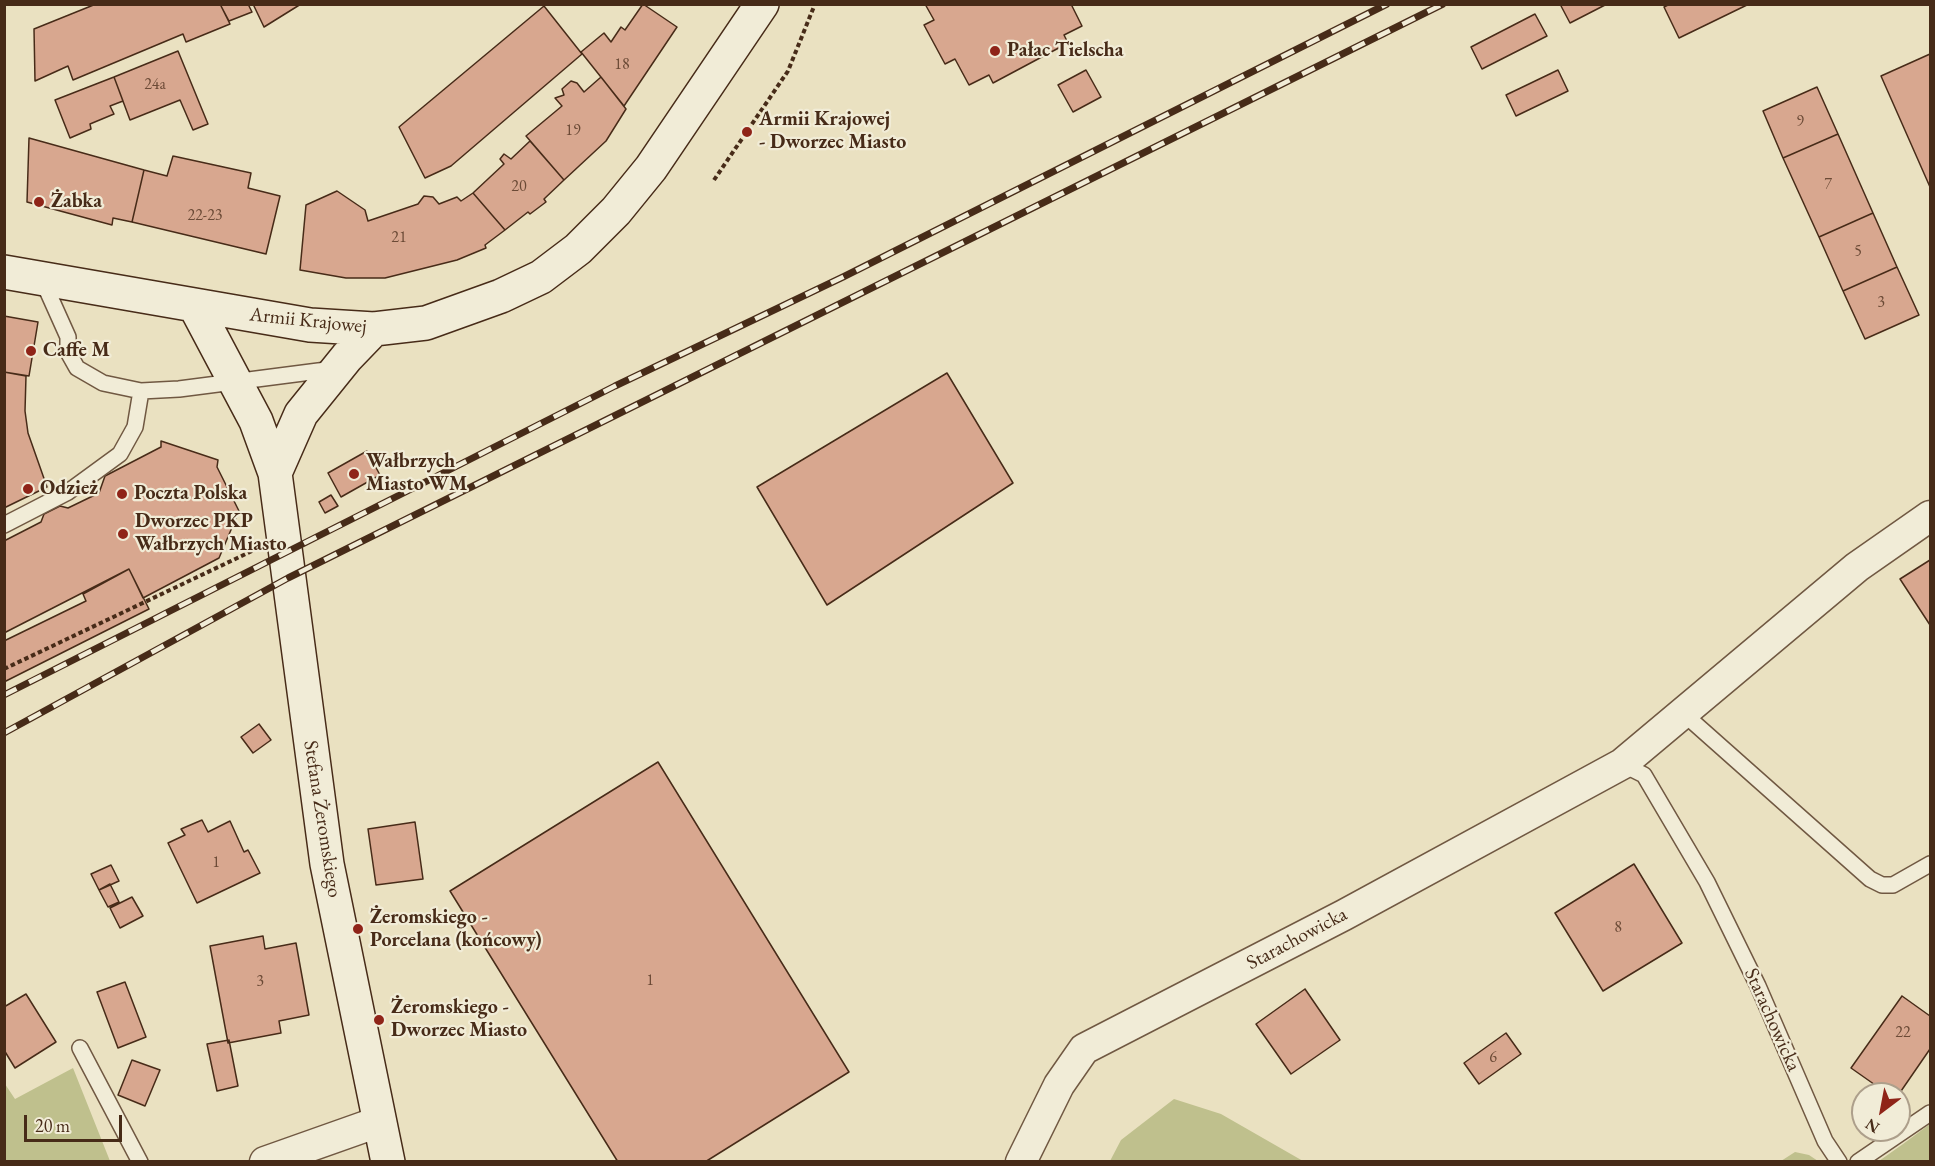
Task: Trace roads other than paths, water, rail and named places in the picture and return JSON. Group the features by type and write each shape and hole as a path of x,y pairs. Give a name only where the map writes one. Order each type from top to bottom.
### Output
{"main road":[{"name":"Armii Krajowej","path":"4,272 310,325 374,329 426,323 501,296 541,277 578,249 616,211 651,168 762,4"},
{"name":"Stefana Żeromskiego","path":"195,306 256,421 275,473 327,864 378,1122 388,1161"},
{"path":"275,473 300,414 374,329"}],"street":[{"name":"Starachowicka","path":"1021,1161 1059,1085 1084,1049 1324,925 1622,764 1857,567 1930,516"},
{"path":"265,1161 378,1122"}],"lane":[{"path":"42,279 68,337 68,352 77,368 103,383 141,391 338,369"},
{"path":"4,525 68,492 120,454 135,427 141,391"},
{"path":"1683,714 1870,879 1882,885 1893,885 1930,864"},
{"name":"Starachowicka","path":"1622,764 1644,775 1707,882 1758,986 1825,1141 1839,1161"},
{"path":"80,1048 140,1161"},
{"path":"1858,1161 1930,1113"}],"railway":[{"path":"4,695 615,386 843,277 1387,4"},
{"path":"4,733 288,578 1443,4"}],"place":[{"name":"Pałac Tielscha","path":"995,51"},
{"name":"Armii Krajowej - Dworzec Miasto","path":"747,132"},
{"name":"Żabka","path":"39,202"},
{"name":"Caffe M","path":"31,351"},
{"name":"Wałbrzych Miasto WM","path":"354,474"},
{"name":"Odzież","path":"28,489"},
{"name":"Poczta Polska","path":"122,494"},
{"name":"Dworzec PKP Wałbrzych Miasto","path":"123,534"},
{"name":"Żeromskiego - Porcelana (końcowy)","path":"358,929"},
{"name":"Żeromskiego - Dworzec Miasto","path":"379,1020"}]}
